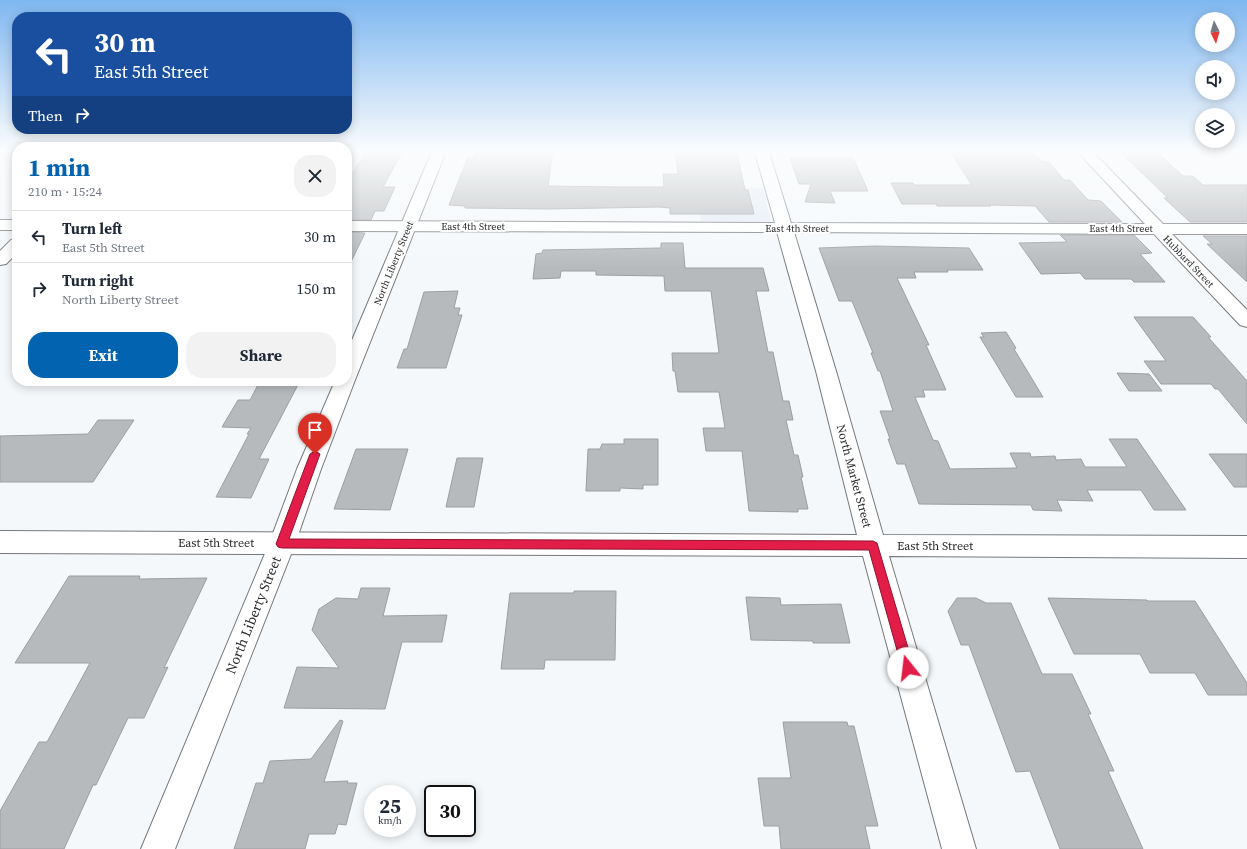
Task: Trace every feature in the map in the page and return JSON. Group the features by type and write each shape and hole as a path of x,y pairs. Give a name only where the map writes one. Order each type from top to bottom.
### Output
{"street":[{"name":"North Liberty Street","path":"352,364 424,189"},
{"name":"North Market Street","path":"772,189 826,371 873,546 959,849"},
{"name":"Hubbard Street","path":"1120,189 1247,321"},
{"path":"0,225 12,225"},
{"name":"East 4th Street","path":"352,226 1247,228"},
{"path":"0,260 12,249"},
{"name":"North Liberty Street","path":"158,849 282,544 309,469 343,386"},
{"name":"East 5th Street","path":"0,542 1247,547"}],"shaded area":[{"path":"696,189 763,189 771,222 701,221"}],"building":[{"path":"352,189 394,189 384,211 375,211 371,220 352,220"},
{"path":"455,189 745,189 748,190 754,214 670,214 670,208 659,207 548,209 465,208 465,206 449,205"},
{"path":"809,189 867,189 868,191 830,191 835,203 805,202"},
{"path":"894,189 1078,189 1088,200 1101,201 1122,222 1049,222 1035,206 937,206 936,204 902,204"},
{"path":"1158,189 1247,189 1247,222 1190,222 1164,198 1168,198"},
{"path":"352,232 365,233 352,260"},
{"path":"1060,235 1134,235 1152,253 1140,254 1165,282 1134,282 1131,279 1085,279 1080,273 1041,274 1019,243 1067,242"},
{"path":"1203,236 1247,236 1247,282 1207,244 1212,244"},
{"path":"661,243 683,243 685,268 763,268 769,291 756,291 768,352 773,352 783,401 789,401 793,420 786,420 794,455 798,455 808,509 798,509 798,512 749,511 742,451 706,451 703,428 725,428 719,392 678,392 675,371 673,371 672,353 719,353 711,291 665,291 664,276 596,275 596,271 561,271 560,278 533,279 536,254 542,253 543,250 661,248"},
{"path":"875,246 969,248 983,270 914,272 916,278 897,278 929,345 926,345 946,390 923,390 925,397 915,397 933,440 938,441 950,469 1017,468 1010,453 1030,453 1031,457 1055,456 1056,460 1081,459 1085,467 1127,467 1109,439 1137,439 1186,510 1154,510 1141,490 1087,490 1093,501 1057,500 1062,511 1033,510 1031,505 919,504 905,464 897,464 888,439 890,439 880,411 893,411 880,371 878,371 871,353 873,353 852,301 839,301 819,248"},
{"path":"458,291 454,308 460,308 458,315 462,315 446,368 397,368 404,349 407,349 424,292"},
{"path":"1134,317 1193,317 1211,337 1208,337 1247,381 1247,424 1218,389 1215,389 1211,384 1161,384 1144,361 1166,361"},
{"path":"1006,332 1016,348 1014,349 1043,397 1016,397 980,337 984,337 981,333"},
{"path":"1117,373 1149,374 1162,391 1129,391"},
{"path":"257,386 297,386 259,459 269,459 251,498 216,497 251,428 222,427 238,400 250,400"},
{"path":"98,420 134,420 93,482 0,482 0,436 88,434"},
{"path":"624,439 658,439 658,485 643,485 643,489 620,488 620,491 586,491 588,449 600,449 602,444 624,444"},
{"path":"356,449 408,449 390,510 334,509"},
{"path":"1209,454 1247,454 1247,487 1234,487"},
{"path":"457,458 483,458 474,507 446,507"},
{"path":"69,576 140,576 139,579 207,578 164,668 168,667 144,718 128,718 96,785 93,785 64,849 0,849 0,811 39,742 47,742 90,663 15,663"},
{"path":"361,588 390,588 383,616 447,615 442,642 402,642 385,709 284,708 297,667 339,668 312,630 319,609 336,598 358,599"},
{"path":"574,591 616,591 615,660 545,660 544,669 501,669 510,593 574,593"},
{"path":"746,597 780,598 781,605 841,604 850,643 751,640"},
{"path":"957,598 976,598 986,603 1011,603 1042,674 1072,674 1091,714 1088,714 1114,771 1108,771 1143,849 1060,849 1030,771 1016,772 969,645 961,645 948,611"},
{"path":"1048,598 1195,601 1247,683 1247,695 1208,695 1195,673 1150,673 1140,654 1074,654"},
{"path":"340,720 343,721 324,782 348,781 347,783 357,783 346,825 338,824 335,834 309,834 305,849 234,849 256,783 263,783 270,761 311,759"},
{"path":"783,722 847,722 848,726 854,726 878,826 865,826 870,849 781,849 779,826 764,826 758,778 791,778"}],"route":[{"path":"315,454 282,544 873,546 908,668"}]}
